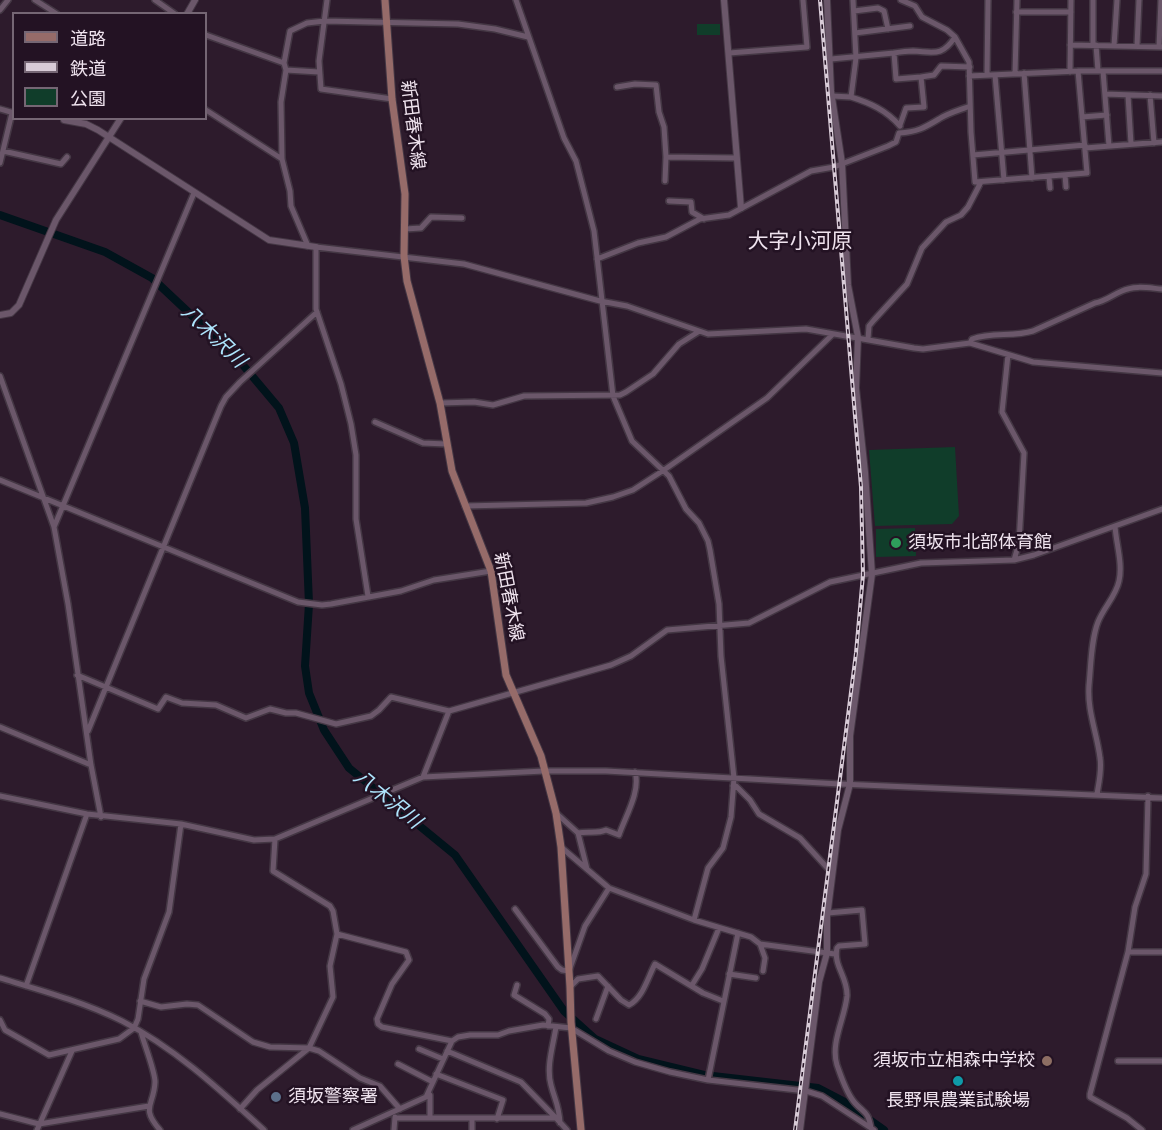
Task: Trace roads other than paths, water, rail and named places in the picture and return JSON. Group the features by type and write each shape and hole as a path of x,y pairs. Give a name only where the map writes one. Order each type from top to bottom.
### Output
{"main road":[{"name":"新田春木線","path":"385,0 392,99 405,194 404,256 407,281 440,403 452,471 491,572 506,675 541,756 556,813 561,847 570,1012 580,1130"}],"street":[{"path":"0,10 8,0"},
{"path":"35,0 54,12"},
{"path":"155,0 172,12"},
{"path":"327,0 319,72 321,89 392,99"},
{"path":"516,0 564,138 576,161 594,231 600,301 613,396 632,441 664,470 686,509 699,523 708,541 719,604 719,625 734,778 730,817 723,848 708,868 694,920"},
{"path":"724,0 741,208"},
{"path":"729,53 807,47 803,0"},
{"path":"800,1130 819,982 827,953 828,912 838,830 850,784 850,736 872,574 856,388 858,337 848,285 842,163 832,96 827,0"},
{"path":"851,96 855,57 853,0"},
{"path":"901,0 915,6 922,17 947,30 955,37 966,55 970,67 975,182 1087,173 1078,71"},
{"path":"987,75 988,0"},
{"path":"1015,74 1017,0"},
{"path":"1070,72 1071,0"},
{"path":"1093,0 1094,45 1105,94 1109,146"},
{"path":"1114,46 1117,0"},
{"path":"1137,46 1139,0"},
{"path":"1070,45 1161,47 1161,0"},
{"path":"854,11 878,8 884,11 888,29"},
{"path":"1016,12 1071,12"},
{"path":"308,246 291,206 291,191 282,159 281,102 286,70 284,63 290,31 307,23 325,21 458,24 495,29 528,37"},
{"path":"855,33 910,26"},
{"path":"207,35 284,63"},
{"path":"831,59 913,51 927,53 941,51 948,47 955,37"},
{"path":"894,53 896,79 934,75 940,66 970,67"},
{"path":"286,70 319,72"},
{"path":"969,76 1078,71 1162,71"},
{"path":"1024,73 1032,178"},
{"path":"996,75 1004,180"},
{"path":"597,259 638,243 666,237 704,219 729,215 811,171 834,167 896,142 906,108 924,107 921,77"},
{"path":"617,87 656,84 664,127 665,181"},
{"path":"1105,94 1162,96"},
{"path":"1128,95 1131,144"},
{"path":"1150,95 1154,142"},
{"path":"832,96 851,96 870,103 886,112 900,125"},
{"path":"899,133 920,130 938,119 970,106"},
{"path":"207,111 282,159"},
{"path":"1082,117 1107,115"},
{"path":"0,163 12,117"},
{"path":"64,120 86,124 110,137 269,240 404,256 487,269 600,301 627,306 698,332 713,335 806,329 923,349 970,343 1033,362 1162,373"},
{"path":"0,315 11,313 19,305 56,220 120,120"},
{"path":"973,155 1162,142"},
{"path":"3,151 61,164 67,157"},
{"path":"666,157 736,158"},
{"path":"1065,175 1066,187"},
{"path":"1049,177 1050,188"},
{"path":"868,339 869,326 907,284 922,248 946,222 961,215 969,207 981,182"},
{"path":"54,527 194,193"},
{"path":"669,201 691,202 692,212 704,219"},
{"path":"689,226 692,208"},
{"path":"405,230 421,228 431,217 462,218"},
{"path":"316,247 316,312 341,384 351,424 356,455 356,519 368,596"},
{"path":"970,343 972,339 985,335 1023,334 1034,331 1134,287 1162,289"},
{"path":"88,731 221,406 240,382 316,312"},
{"path":"440,403 474,402 493,405 524,396 613,396 626,392 653,374 679,344 698,332"},
{"path":"465,506 524,503 559,505 613,497 633,490 767,398 833,334"},
{"path":"1008,355 1002,412 1024,453 1018,543 1014,560"},
{"path":"0,376 54,527 101,817"},
{"path":"375,422 423,443 446,444"},
{"path":"0,480 298,602 322,605 401,591 434,580 491,572"},
{"path":"77,675 158,709 166,697 182,703 216,705 246,718 270,709 286,714 296,713 336,724 371,716 391,697 449,711 611,665 631,656 667,630 749,623 830,582 921,563 1014,560 1162,509"},
{"path":"1097,794 1101,774 1100,759 1090,714 1089,684 1095,632 1099,620 1116,592 1119,580 1115,526"},
{"path":"423,777 449,711"},
{"path":"0,727 91,765"},
{"path":"0,796 101,817 181,824 237,834 254,840 275,839 423,777 544,771 635,772 1162,798"},
{"path":"578,833 589,830 601,832 606,830 619,835 631,804 637,779 635,772"},
{"path":"733,786 736,786 750,800 759,814 806,844 832,873"},
{"path":"1142,1130 1090,1094 1128,952 1135,907 1146,874 1148,796"},
{"path":"556,813 578,833 587,870"},
{"path":"26,986 87,814"},
{"path":"0,1020 5,1030 49,1055 119,1039 134,1028 138,1020 144,979 169,912 181,824"},
{"path":"240,1109 264,1085 309,1048 333,997 330,966 337,934 333,911 330,906 273,871 275,839"},
{"path":"561,847 609,888 694,920 751,937 760,944 835,954"},
{"path":"514,909 558,967 569,971 585,926 609,888"},
{"path":"828,912 862,910 865,944 839,946 835,954 847,986 847,997 837,1041 836,1061 852,1098 870,1117 872,1128"},
{"path":"692,985 702,969 719,928"},
{"path":"709,1077 738,933"},
{"path":"337,934 406,952 409,960 392,984 377,1019 378,1024 382,1027 452,1041"},
{"path":"760,944 765,958 763,971"},
{"path":"1128,952 1162,952"},
{"path":"570,987 578,979 598,976 628,1005 634,1002 655,964 703,993 723,1001"},
{"path":"729,974 756,978"},
{"path":"0,978 96,1010 159,1042 264,1130"},
{"path":"517,985 514,995 545,1014 549,1019 548,1026"},
{"path":"596,1019 608,986"},
{"path":"140,1001 161,1007 198,1005 253,1042 282,1048 309,1048 319,1051 360,1078 380,1086 396,1113 394,1130"},
{"path":"353,1130 396,1113 426,1097 452,1041 458,1038 470,1035 498,1035 533,1026 571,1025 609,1051 635,1062 670,1072 806,1091 833,1101 872,1128"},
{"path":"556,1027 550,1058 550,1077 551,1086 560,1107 558,1121"},
{"path":"141,1032 155,1082 149,1106 151,1119 158,1129"},
{"path":"419,1049 443,1059"},
{"path":"38,1127 72,1051"},
{"path":"447,1051 521,1082 567,1130"},
{"path":"1118,1060 1162,1061"},
{"path":"398,1064 433,1082"},
{"path":"436,1074 503,1100 497,1119"},
{"path":"428,1093 430,1095 430,1118"},
{"path":"0,1114 38,1127 149,1106"},
{"path":"396,1113 430,1118 558,1121"},
{"path":"472,1119 472,1130"}],"waterway":[{"path":"41,0 58,12"},
{"name":"八木沢川","path":"0,215 105,252 152,278 237,358 279,408 294,443 305,508 309,604 305,666 309,693 324,730 349,768 455,855 564,1011 595,1039 638,1059 704,1075 818,1088 843,1101 884,1130"}],"railway":[{"path":"795,1130 856,653 863,575 861,487 820,0"}],"place":[{"name":"須坂市北部体育館","path":"896,543"},
{"name":"須坂市立相森中学校","path":"1047,1061"},
{"name":"長野県農業試験場","path":"958,1081"},
{"name":"須坂警察署","path":"276,1097"}],"district":[{"name":"大字小河原","path":"800,242"}]}
